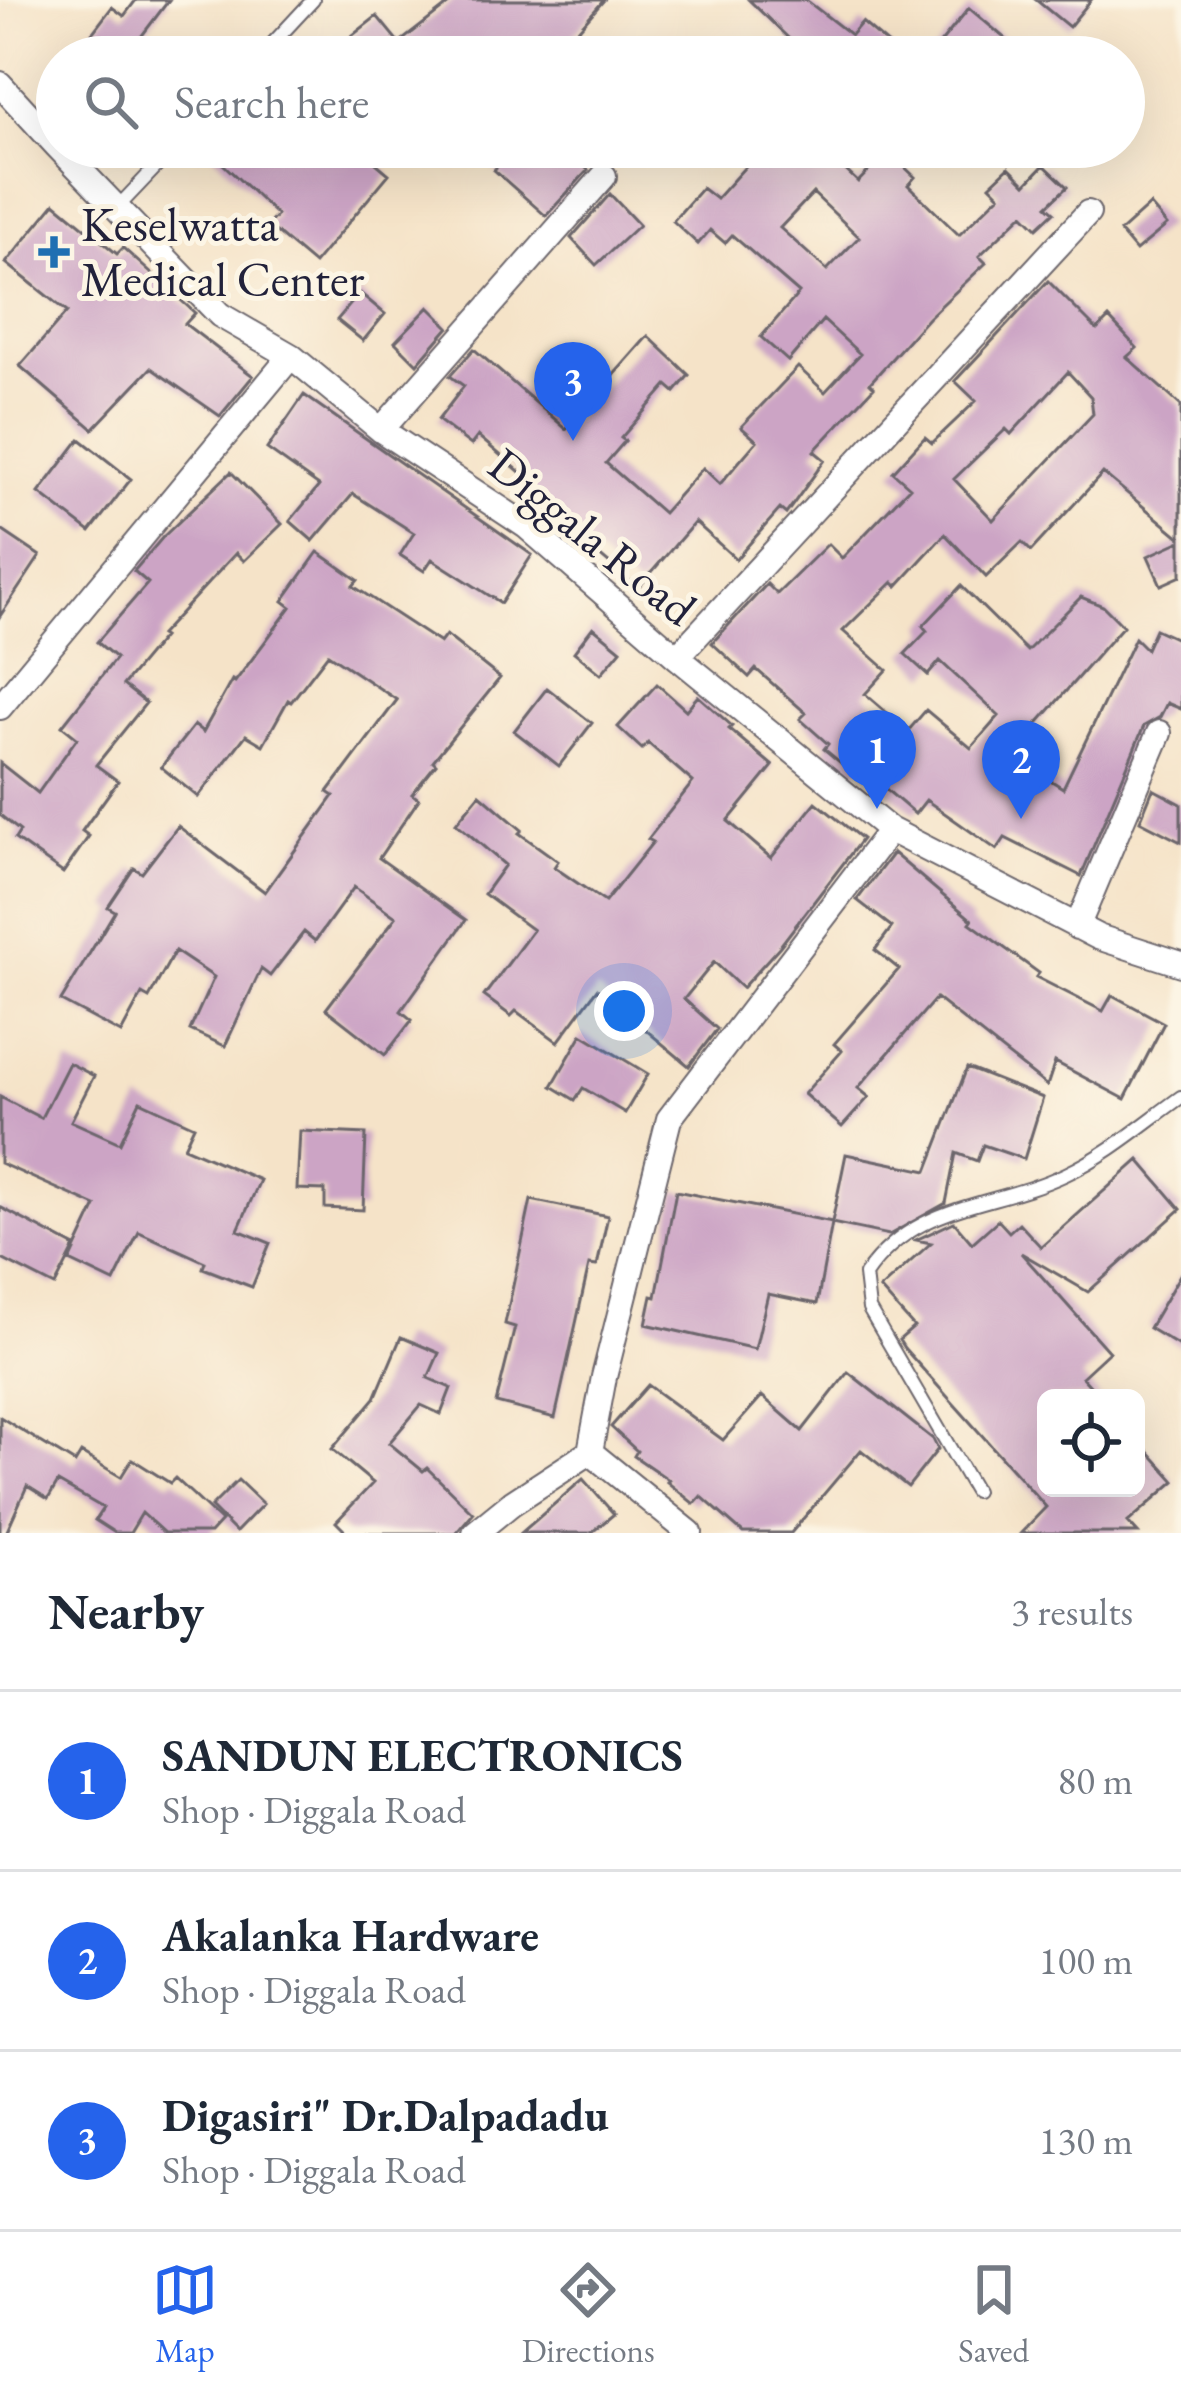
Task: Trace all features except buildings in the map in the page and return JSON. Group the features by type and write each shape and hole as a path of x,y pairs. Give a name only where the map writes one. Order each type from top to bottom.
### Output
{"street":[{"name":"Diggala Road","path":"0,83 36,123"},
{"name":"Diggala Road","path":"77,168 220,315 290,356 381,430 526,526 677,657 890,830 1098,938 1181,964"},
{"path":"381,430 604,176"},
{"path":"677,657 1088,213"},
{"path":"0,707 290,356"},
{"path":"1077,927 1159,733"},
{"path":"475,1533 590,1452 604,1377 669,1119 890,830"},
{"path":"590,1452 690,1533"}],"lane":[{"path":"280,36 313,0"},
{"path":"116,210 155,168"},
{"path":"975,1491 869,1309 865,1276 883,1249 921,1223 1064,1175 1126,1140 1181,1097"}],"place":[{"name":"Keselwatta Medical Center","path":"54,252"},
{"name":"Digasiri\" Dr.Dalpadadu","path":"573,441"},
{"name":"SANDUN ELECTRONICS","path":"877,809"},
{"name":"Akalanka Hardware","path":"1021,819"}]}
